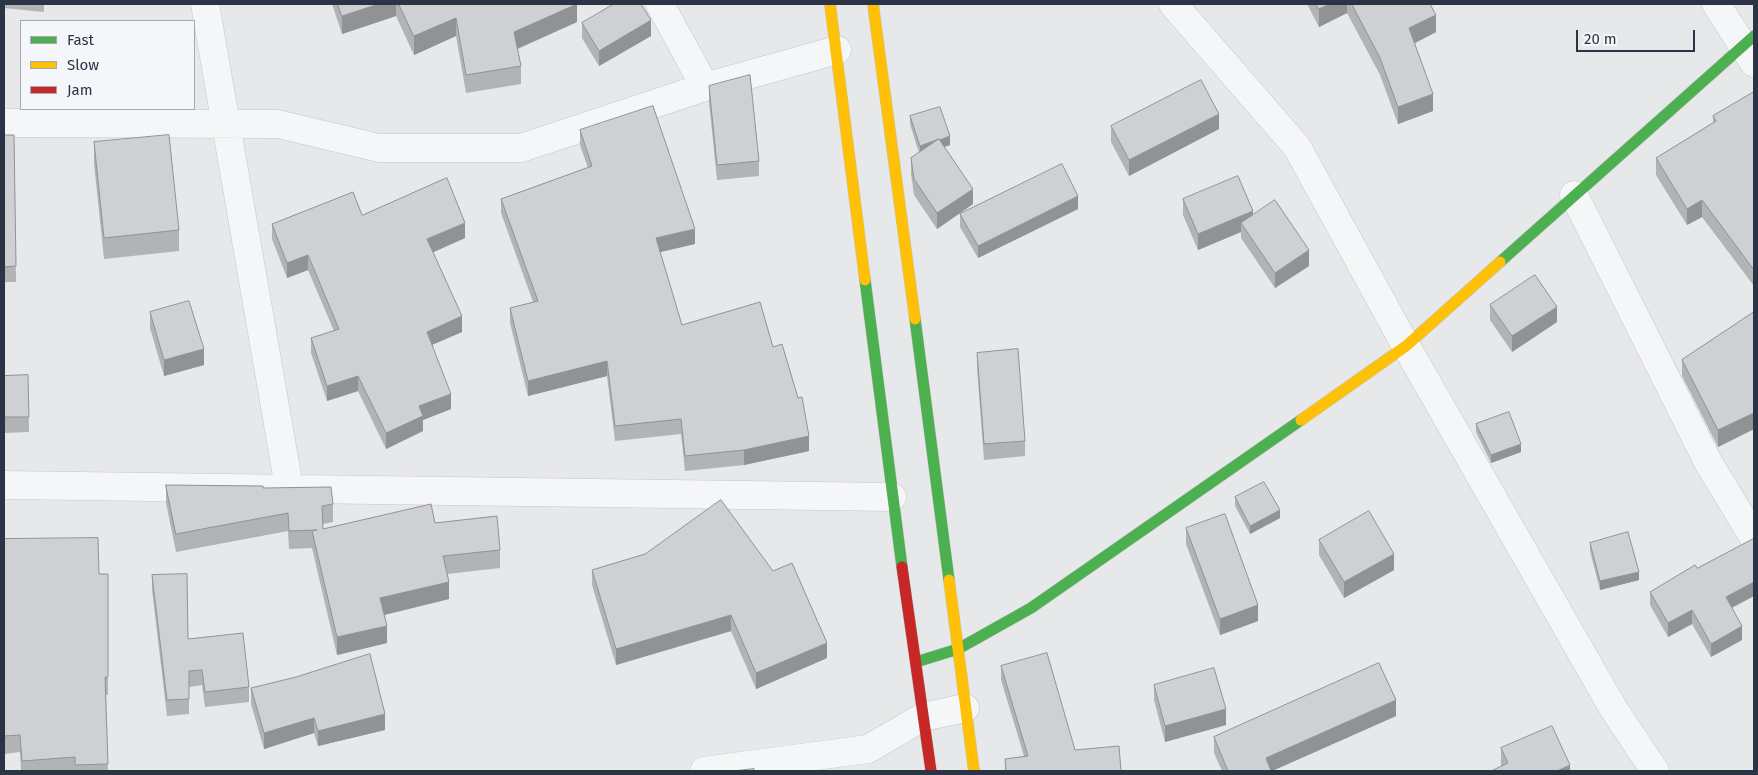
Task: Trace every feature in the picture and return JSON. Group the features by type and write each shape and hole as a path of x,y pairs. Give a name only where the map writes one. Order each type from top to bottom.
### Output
{"main road":[{"path":"830,4 892,497 931,771"},
{"path":"873,4 974,771"},
{"path":"916,662 958,649 1031,608 1406,346 1574,195 1750,48"}],"street":[{"path":"205,4 289,487"},
{"path":"660,4 705,87"},
{"path":"1173,4 1297,147 1406,346 1613,708 1655,771"},
{"path":"1716,4 1750,48"},
{"path":"4,123 278,124 379,148 521,148 705,87 837,50"},
{"path":"1574,195 1708,462 1754,538"},
{"path":"4,485 289,487 892,497"},
{"path":"704,771 868,749 923,717 965,708"}],"building":[{"path":"338,4 379,4 342,16"},
{"path":"399,4 577,4 514,32 521,66 466,75 456,18 414,36"},
{"path":"614,4 641,4 651,20 599,51 582,23"},
{"path":"1316,4 1330,4 1319,9"},
{"path":"1352,4 1430,4 1436,15 1409,28 1433,94 1398,107 1380,58"},
{"path":"750,75 759,161 717,165 709,86"},
{"path":"1201,80 1219,114 1129,160 1111,126"},
{"path":"1754,92 1754,270 1702,200 1687,209 1656,158 1716,121 1713,116"},
{"path":"653,106 695,229 656,238 682,325 760,302 773,347 782,344 798,398 802,397 809,436 744,450 685,456 681,419 615,426 607,361 528,381 510,308 538,301 501,199 592,166 580,130"},
{"path":"940,107 950,136 920,146 910,116"},
{"path":"4,135 14,135 16,266 4,267"},
{"path":"169,135 179,230 104,238 94,142"},
{"path":"939,139 973,189 937,213 914,179 911,158"},
{"path":"1062,164 1078,196 978,246 960,214"},
{"path":"1238,176 1253,211 1198,234 1183,199"},
{"path":"447,178 465,223 427,239 462,316 427,332 451,394 419,406 423,416 386,433 358,376 327,386 311,338 339,329 308,255 287,263 272,224 353,192 362,215"},
{"path":"1275,200 1309,250 1275,273 1241,223"},
{"path":"1535,275 1557,307 1512,336 1490,305"},
{"path":"189,301 204,349 164,360 150,312"},
{"path":"1754,312 1754,413 1718,430 1682,360"},
{"path":"1018,349 1025,441 984,444 977,353"},
{"path":"28,375 29,417 4,417 4,376"},
{"path":"1509,412 1521,444 1491,455 1476,424"},
{"path":"1264,482 1280,510 1250,526 1235,497"},
{"path":"166,485 263,486 263,488 331,487 333,504 322,506 323,529 431,504 435,523 497,516 500,550 443,556 449,582 380,598 387,626 337,637 312,531 317,530 289,531 288,513 176,534"},
{"path":"721,500 773,571 792,563 827,643 756,673 731,615 616,649 592,570 645,554"},
{"path":"1369,511 1394,554 1344,582 1319,540"},
{"path":"1225,514 1258,605 1220,619 1186,528"},
{"path":"1628,532 1639,572 1600,581 1590,543"},
{"path":"98,538 99,574 108,574 108,677 105,677 108,764 75,765 75,757 22,761 20,735 4,736 4,539"},
{"path":"1753,539 1754,582 1726,597 1742,626 1711,644 1692,610 1668,623 1650,592 1695,565 1697,568"},
{"path":"187,574 188,639 243,633 249,687 205,692 202,670 189,671 189,699 167,700 152,575"},
{"path":"1047,653 1075,750 1119,746 1121,771 1006,771 1005,759 1028,756 1001,666"},
{"path":"370,654 385,714 318,731 314,718 264,733 251,688 296,677"},
{"path":"1379,663 1396,700 1266,758 1271,771 1228,771 1214,737"},
{"path":"1214,668 1226,709 1165,726 1154,685"},
{"path":"1552,726 1570,765 1557,771 1491,771 1508,763 1501,748"},
{"path":"754,769 754,771 734,771"}],"traffic: fast":[{"path":"1500,262 1754,36"},
{"path":"865,280 902,567"},
{"path":"915,319 949,580"},
{"path":"916,662 958,649 1031,608 1301,420"}],"traffic: slow":[{"path":"830,4 865,280"},
{"path":"873,4 915,319"},
{"path":"1301,420 1406,346 1500,262"},
{"path":"949,580 974,771"}],"traffic: jam":[{"path":"902,567 931,771"}]}
